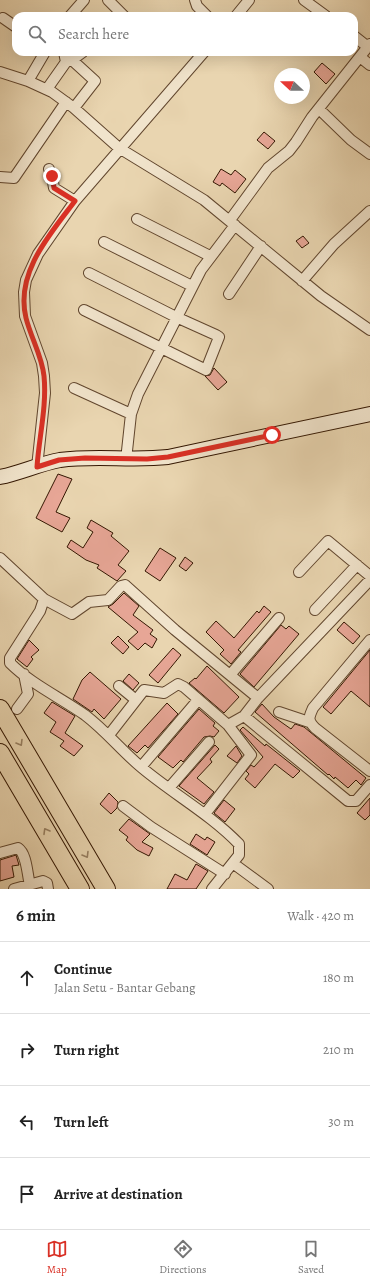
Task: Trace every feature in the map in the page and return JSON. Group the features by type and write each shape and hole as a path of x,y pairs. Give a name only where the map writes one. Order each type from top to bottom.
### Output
{"highway":[{"path":"8,709 106,889"},
{"path":"0,753 80,889"}],"main road":[{"path":"0,477 59,460 85,458 126,460 168,457 370,414"}],"street":[{"path":"74,12 84,0"},
{"path":"108,0 120,12"},
{"path":"195,0 197,6 203,12"},
{"path":"239,12 249,0"},
{"path":"304,0 320,12"},
{"path":"3,18 12,25"},
{"path":"126,460 131,414 138,394 192,286 268,168 289,151 319,109 369,46 358,39"},
{"path":"28,81 43,56"},
{"path":"37,467 45,393 44,376 42,363 25,316 24,292 26,280 38,254 75,201 119,148 200,56"},
{"path":"360,57 370,65"},
{"path":"0,177 14,178 70,105 95,82 67,58 47,88"},
{"path":"0,72 47,88 70,105 119,148 181,185 233,222 302,281 370,330"},
{"path":"319,109 351,140 370,154"},
{"path":"49,169 54,188 75,201"},
{"path":"302,281 334,244 370,211"},
{"path":"138,219 210,256"},
{"path":"104,242 192,286"},
{"path":"229,294 261,246"},
{"path":"84,310 161,349 207,370 218,336 176,318 88,273"},
{"path":"74,388 131,414"},
{"path":"299,572 327,541 331,542 370,576"},
{"path":"0,558 44,599 72,614 89,602 108,600 121,586 125,585 175,630 258,698"},
{"path":"315,610 357,565"},
{"path":"228,725 244,716 258,698 370,580"},
{"path":"44,599 40,611 10,658 10,663 61,698 109,735 141,766 205,814 240,844 239,855 234,864 212,889"},
{"path":"230,674 279,618"},
{"path":"309,722 308,717 313,708 370,640"},
{"path":"8,709 28,694 24,674"},
{"path":"109,735 144,690 164,693 178,684 198,700 228,725 251,755 205,814"},
{"path":"119,686 136,700"},
{"path":"141,766 198,700"},
{"path":"279,712 309,722 370,771"},
{"path":"244,716 348,801 356,801 370,786"},
{"path":"169,788 209,742"},
{"path":"123,806 151,827 225,874"},
{"path":"0,853 18,848 20,849 24,856 30,885"},
{"path":"234,864 268,889"},
{"path":"14,889 44,881 48,889"}],"building":[{"path":"322,63 335,74 326,84 314,72"},
{"path":"264,132 275,141 268,149 257,140"},
{"path":"221,169 231,175 235,170 246,179 235,193 222,183 220,186 213,182"},
{"path":"303,236 309,243 302,248 296,241"},
{"path":"214,368 227,382 218,390 205,376 210,375"},
{"path":"58,474 72,479 56,512 70,518 62,532 36,518"},
{"path":"91,520 113,533 111,536 129,551 118,565 126,571 117,581 97,568 99,565 86,560 67,547 71,540 83,548 93,532 87,528"},
{"path":"160,548 176,558 160,581 145,571"},
{"path":"185,557 193,563 186,571 179,566"},
{"path":"124,593 139,606 133,615 153,630 150,634 157,639 152,648 145,643 138,650 128,641 138,632 108,607"},
{"path":"264,606 271,612 238,650 241,652 231,664 220,654 224,650 206,632 216,621 234,638 257,611 259,613"},
{"path":"344,622 360,636 353,644 337,630"},
{"path":"281,625 286,629 289,626 299,634 254,687 240,674"},
{"path":"118,636 129,647 123,654 111,643"},
{"path":"29,640 39,650 31,657 33,659 27,667 17,659"},
{"path":"173,648 181,655 158,683 149,675"},
{"path":"370,650 370,707 351,691 331,714 323,707"},
{"path":"207,666 239,697 224,713 189,683 195,678 196,679"},
{"path":"90,672 121,699 104,719 94,709 92,712 73,699 82,680"},
{"path":"129,674 139,683 133,690 123,681"},
{"path":"52,702 75,716 65,733 83,746 74,756 60,746 64,741 50,732 56,722 44,713"},
{"path":"167,703 178,714 148,748 145,745 137,753 128,746"},
{"path":"262,704 274,717 291,729 295,724 304,727 366,778 361,785 356,780 348,788 335,777 334,779 329,774 328,775 255,712"},
{"path":"199,709 215,723 213,726 219,731 214,737 204,737 183,762 181,760 173,768 158,757"},
{"path":"243,727 265,746 266,744 300,771 293,778 275,764 255,788 245,779 249,774 246,771 251,765 254,767 263,757 240,730"},
{"path":"215,745 219,749 210,759 212,762 197,778 214,792 204,804 179,786"},
{"path":"236,746 242,756 237,763 227,756"},
{"path":"109,793 118,802 117,808 111,814 100,804"},
{"path":"370,798 370,815 365,820 357,813"},
{"path":"224,800 235,809 225,822 214,813"},
{"path":"129,819 150,834 142,842 153,848 149,856 137,850 126,840 128,837 119,830"},
{"path":"196,834 205,840 207,837 215,842 207,855 190,844"},
{"path":"16,855 19,865 12,866 14,877 0,881 0,860"},
{"path":"196,864 208,871 196,889 167,889 175,874 187,880"}],"route":[{"path":"52,176 55,190 75,201 51,233 38,254 26,280 24,292 25,316 42,363 44,376 45,393 37,467 59,460 85,458 126,460 168,457 226,446 272,435"}]}
